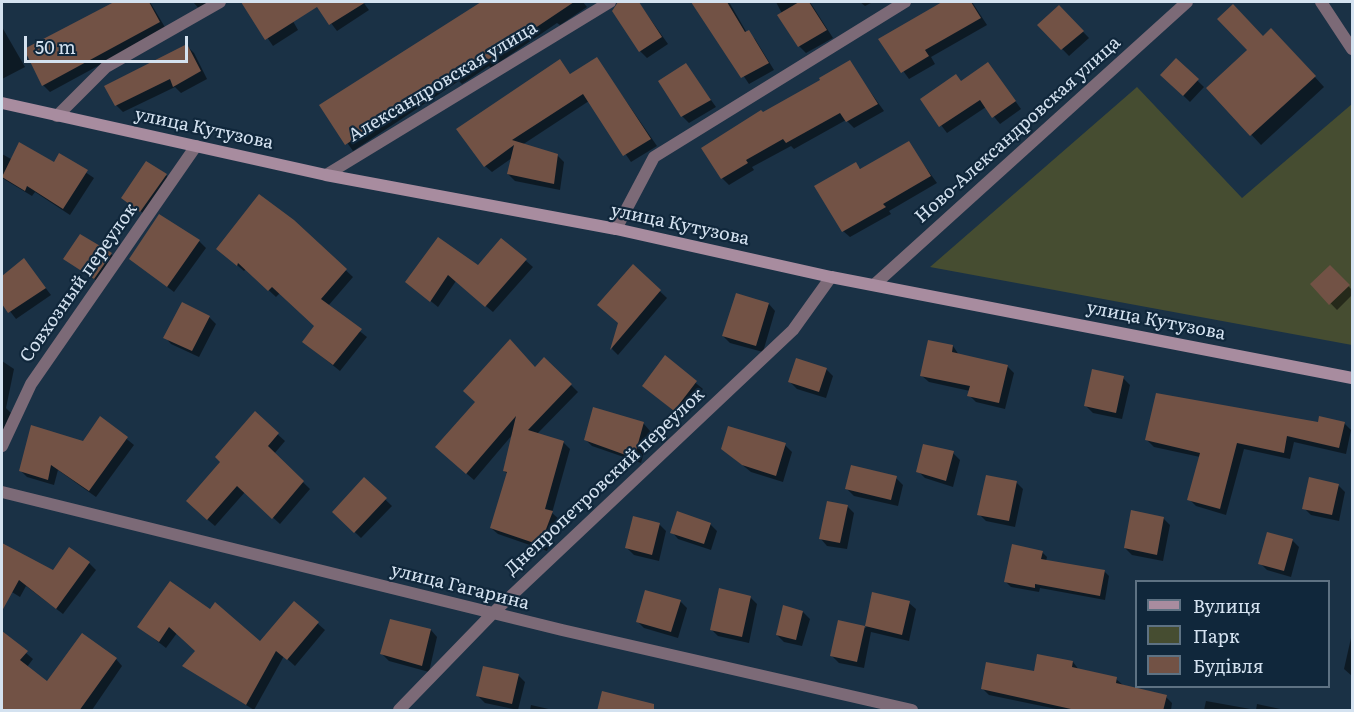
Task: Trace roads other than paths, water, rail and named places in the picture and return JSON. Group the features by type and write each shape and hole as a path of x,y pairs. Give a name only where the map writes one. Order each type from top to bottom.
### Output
{"main road":[{"name":"улица Кутузова","path":"2,103 326,175 616,229 831,277 1353,378"}],"street":[{"path":"57,116 106,67 220,2"},
{"name":"Александровская улица","path":"326,175 610,2"},
{"path":"616,229 654,157 905,2"},
{"name":"Ново-Александровская улица","path":"874,285 1187,2"},
{"path":"1321,2 1353,49"},
{"name":"Совхозный переулок","path":"2,446 31,384 196,146"},
{"name":"Днепропетровский переулок","path":"399,711 492,613 794,330 831,277"},
{"name":"улица Гагарина","path":"2,492 492,613 912,711"}]}
